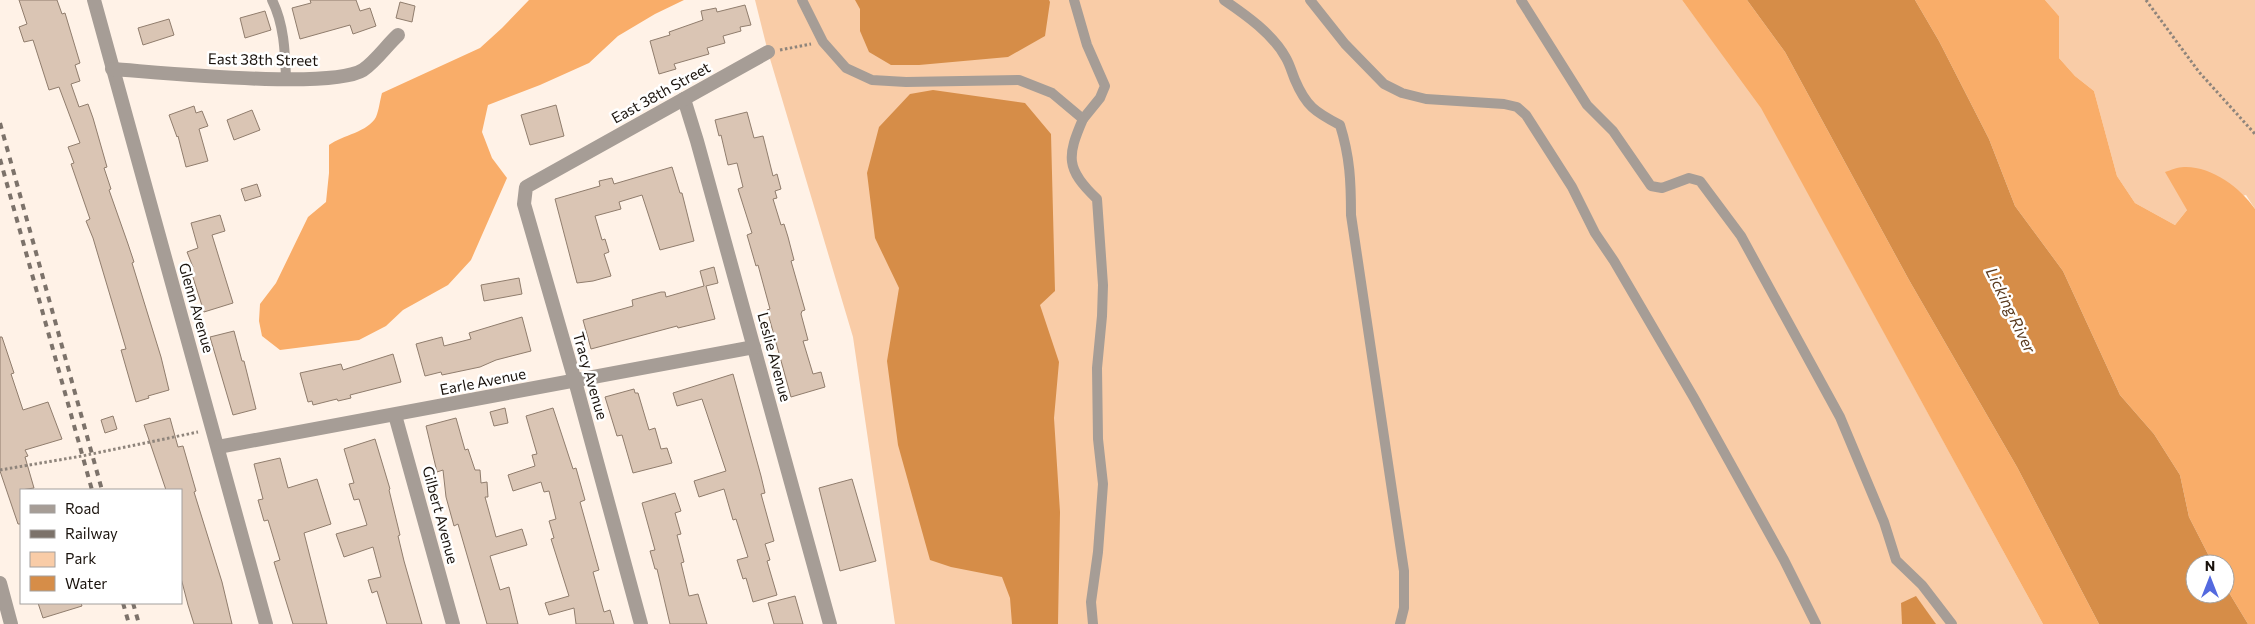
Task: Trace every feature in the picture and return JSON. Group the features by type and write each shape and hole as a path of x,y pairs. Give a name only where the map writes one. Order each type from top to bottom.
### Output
{"street":[{"name":"Glenn Avenue","path":"94,0 266,624"},
{"name":"East 38th Street","path":"112,69 236,77 341,77 362,70 398,34"},
{"name":"East 38th Street","path":"570,162 768,52"},
{"name":"Leslie Avenue","path":"684,99 830,624"},
{"name":"Tracy Avenue","path":"570,162 526,187 523,195 524,204 575,381 641,624"},
{"name":"Earle Avenue","path":"218,447 754,346"},
{"name":"Gilbert Avenue","path":"395,415 453,624"},
{"path":"0,583 11,624"}],"lane":[{"path":"272,0 284,42 286,78"},
{"path":"802,0 824,42 846,68 872,80 906,82 1019,80 1052,93 1084,119"},
{"path":"1074,0 1087,45 1105,86 1100,98 1084,119 1072,146 1072,167 1083,186 1097,199 1103,285 1097,368 1098,439 1103,484 1098,552 1091,602 1094,624"},
{"path":"1224,0 1246,15 1273,41 1286,58 1306,103 1316,112 1340,125 1347,148 1351,175 1350,215 1404,571 1404,608 1400,624"},
{"path":"1310,0 1345,44 1384,84 1402,93 1426,99 1504,104 1517,107 1526,115 1572,187 1595,233 1614,261 1694,398 1784,560 1816,624"},
{"path":"1521,0 1587,105 1613,131 1651,186 1662,188 1689,178 1700,181 1741,236 1840,417 1884,522 1896,560 1922,584 1952,624"}],"path":[{"path":"2146,0 2199,72 2255,134"},
{"path":"768,52 824,42"},
{"path":"0,470 82,456 199,432"}],"green space":[{"path":"755,0 1682,0 1759,103 2043,624 895,624 853,337 768,52"},
{"path":"2045,0 2255,0 2255,209 2246,195 2187,210 2175,225 2135,203 2117,176 2094,91 2075,76 2059,58 2059,16"}],"shaded area":[{"path":"529,0 684,0 655,14 618,36 589,63 488,105 482,132 492,158 507,178 471,260 448,285 403,310 386,326 359,340 280,350 262,336 259,321 260,304 276,283 308,217 326,202 329,145 361,130 372,122 376,117 382,93 480,48"},
{"path":"1682,0 1747,0 1785,52 1909,280 2017,467 2099,624 2043,624 1761,108"},
{"path":"1915,0 2045,0 2059,16 2059,58 2075,76 2094,91 2117,176 2135,203 2175,225 2187,210 2165,172 2184,167 2204,170 2224,179 2241,193 2255,209 2255,624 2248,624 2235,603 2235,554 2208,554 2189,517 2180,475 2154,434 2120,395 2063,271 2015,206 1989,139 1939,41"}],"water":[{"path":"855,0 1049,0 1050,2 1045,36 1008,57 919,65 891,65 869,52 860,31 860,9"},
{"name":"Licking River","path":"1747,0 1915,0 1939,41 1989,139 2015,206 2063,271 2120,395 2154,434 2180,475 2189,517 2208,554 2185,554 2185,604 2235,603 2248,624 2099,624 2017,467 1909,280 1785,52"},
{"path":"933,90 1025,103 1051,134 1055,291 1040,305 1059,362 1054,418 1060,512 1058,624 1012,624 1010,598 1002,577 951,567 930,560 898,445 887,361 899,288 875,238 867,173 879,127 910,94"},
{"path":"1916,596 1936,624 1902,624 1901,603"}],"building":[{"path":"19,0 57,0 62,14 65,13 80,63 75,65 80,81 71,84 79,107 88,104 93,118 107,167 104,168 111,189 109,190 134,262 132,263 161,357 169,390 148,396 149,398 136,402 121,350 126,349 93,238 86,221 90,219 71,164 74,163 68,147 80,143 59,87 49,90 33,40 24,42 19,27 27,24"},
{"path":"310,0 356,0 360,11 370,8 376,26 353,34 350,25 300,39 292,8 311,3"},
{"path":"400,2 415,6 412,22 396,18"},
{"path":"745,5 751,25 740,27 741,31 723,36 725,43 707,48 709,54 674,64 676,69 659,74 650,41 670,35 669,32 703,20 701,11 716,8 717,12"},
{"path":"265,11 271,30 245,38 240,18"},
{"path":"169,19 174,35 143,45 138,28"},
{"path":"556,105 564,136 530,145 521,115"},
{"path":"194,106 196,113 202,111 208,126 199,129 208,161 186,167 178,136 169,115"},
{"path":"252,110 260,130 234,140 227,120"},
{"path":"747,112 754,138 763,136 773,176 777,174 781,189 775,191 777,198 773,199 781,225 784,224 788,237 794,260 791,261 805,310 801,314 808,340 803,341 813,374 821,372 825,387 791,397 767,310 770,309 758,265 756,266 747,235 752,233 738,189 743,187 737,163 728,165 721,135 719,136 715,120"},
{"path":"672,167 680,193 682,193 694,241 660,250 642,195 619,202 621,209 595,216 602,240 605,239 609,252 604,254 611,276 577,283 555,199 600,186 599,181 612,178 614,184"},
{"path":"257,184 261,196 245,201 241,189"},
{"path":"220,215 225,231 212,235 233,303 204,312 190,268 193,267 187,252 198,248 191,223"},
{"path":"714,267 718,283 706,286 715,319 678,328 677,326 591,349 583,320 633,306 632,300 661,292 665,292 666,297 704,286 700,271"},
{"path":"519,278 522,294 484,301 481,285"},
{"path":"522,317 531,351 496,360 480,367 442,375 441,372 425,376 416,344 442,337 444,346 471,339 469,333"},
{"path":"234,331 256,409 233,415 210,337"},
{"path":"0,337 2,337 14,373 11,374 23,410 48,402 62,439 25,450 28,456 25,457 34,488 20,489 20,524 18,524 0,471"},
{"path":"393,354 401,382 350,395 351,398 338,401 337,399 313,405 312,401 308,402 300,373 341,364 343,370"},
{"path":"733,374 761,476 765,493 761,494 774,541 765,544 770,560 767,561 777,595 753,602 746,578 743,579 737,560 748,557 736,519 733,520 724,489 699,497 694,481 726,471 702,399 677,406 673,393"},
{"path":"634,389 635,393 638,393 649,430 655,428 661,449 667,448 672,463 633,473 622,435 617,436 605,397"},
{"path":"505,408 508,423 494,426 490,412"},
{"path":"553,408 573,469 576,468 585,500 580,502 599,570 593,572 604,612 610,610 614,624 576,624 574,608 549,615 545,603 569,596 551,539 554,538 549,521 556,519 549,491 544,492 541,482 513,491 508,475 535,466 532,455 537,454 526,416"},
{"path":"113,416 117,429 105,433 101,420"},
{"path":"170,418 178,447 183,446 196,491 194,492 222,582 232,624 194,624 182,582 182,489 166,489 144,425"},
{"path":"456,418 465,450 468,449 475,470 480,470 481,483 487,482 488,497 485,497 496,537 522,529 527,545 490,556 500,590 509,587 518,624 487,624 458,524 454,526 446,497 443,470 437,472 426,426"},
{"path":"375,439 390,489 400,535 398,536 422,624 387,624 377,591 372,593 368,580 381,577 373,547 344,557 336,534 367,525 359,499 354,500 349,484 354,483 344,449"},
{"path":"280,458 288,488 317,479 331,524 304,533 327,624 293,624 274,562 280,560 268,520 264,521 258,500 263,499 254,464"},
{"path":"852,479 876,561 840,571 819,488"},
{"path":"675,493 681,511 675,513 681,534 677,535 684,562 681,563 689,596 698,594 707,624 670,624 657,569 655,569 650,551 655,550 642,503"},
{"path":"795,596 803,624 774,624 768,603"},
{"path":"38,604 81,604 82,606 43,618"}],"railway":[{"path":"0,123 102,489"},
{"path":"0,159 92,489"},
{"path":"123,604 129,624"},
{"path":"133,604 139,624"}]}
